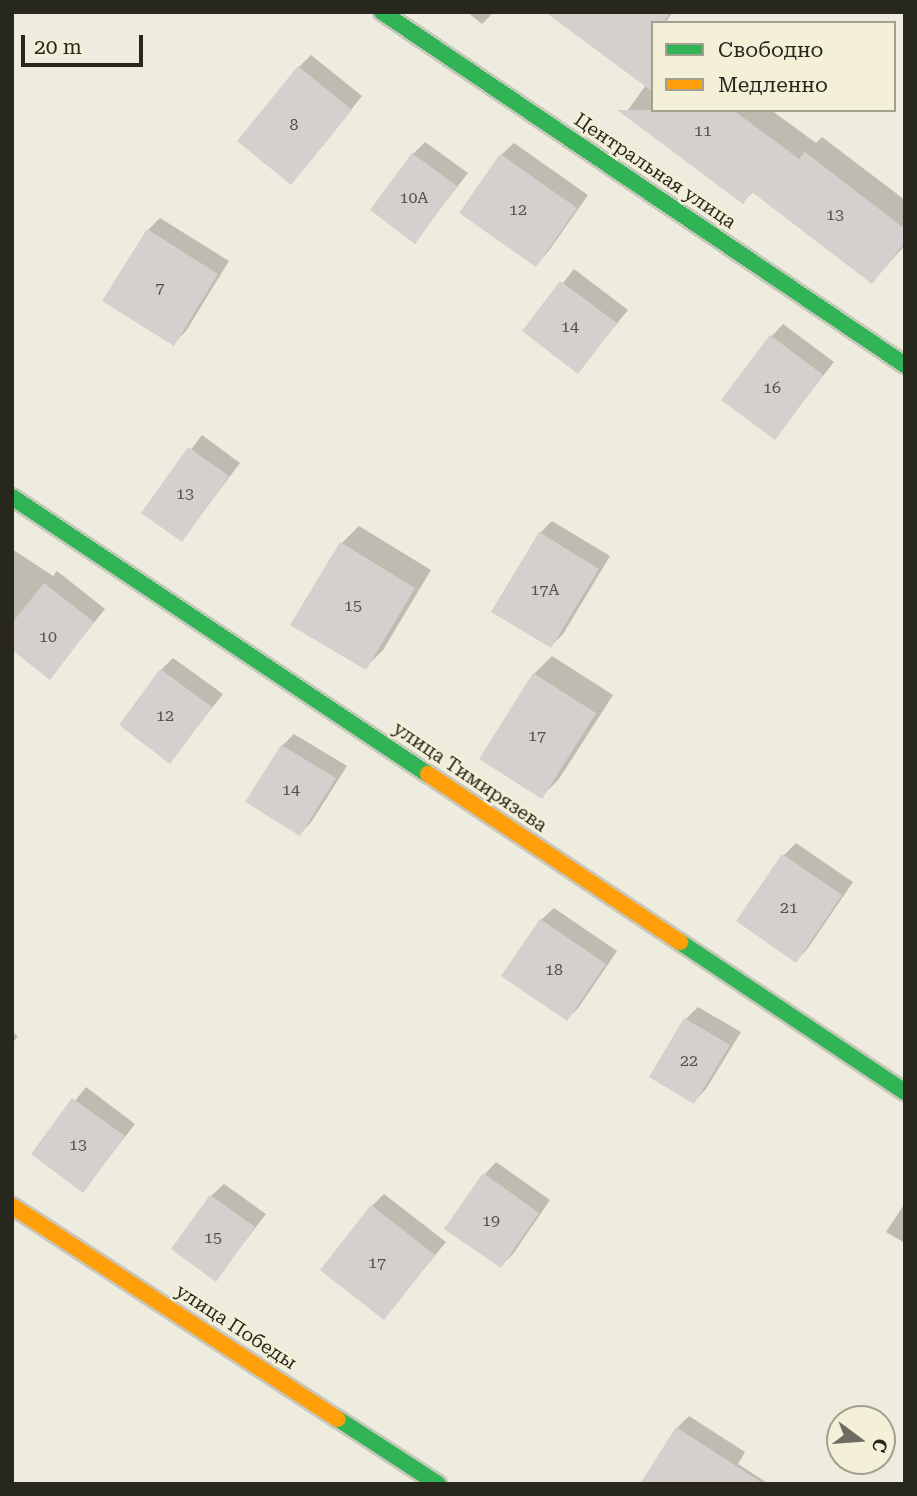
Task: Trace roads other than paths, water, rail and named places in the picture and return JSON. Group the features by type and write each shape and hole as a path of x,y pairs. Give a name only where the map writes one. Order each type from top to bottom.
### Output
{"street":[{"name":"Центральная улица","path":"382,12 905,365"},
{"name":"улица Тимирязева","path":"12,496 905,1092"},
{"name":"улица Победы","path":"12,1206 438,1484"}]}
